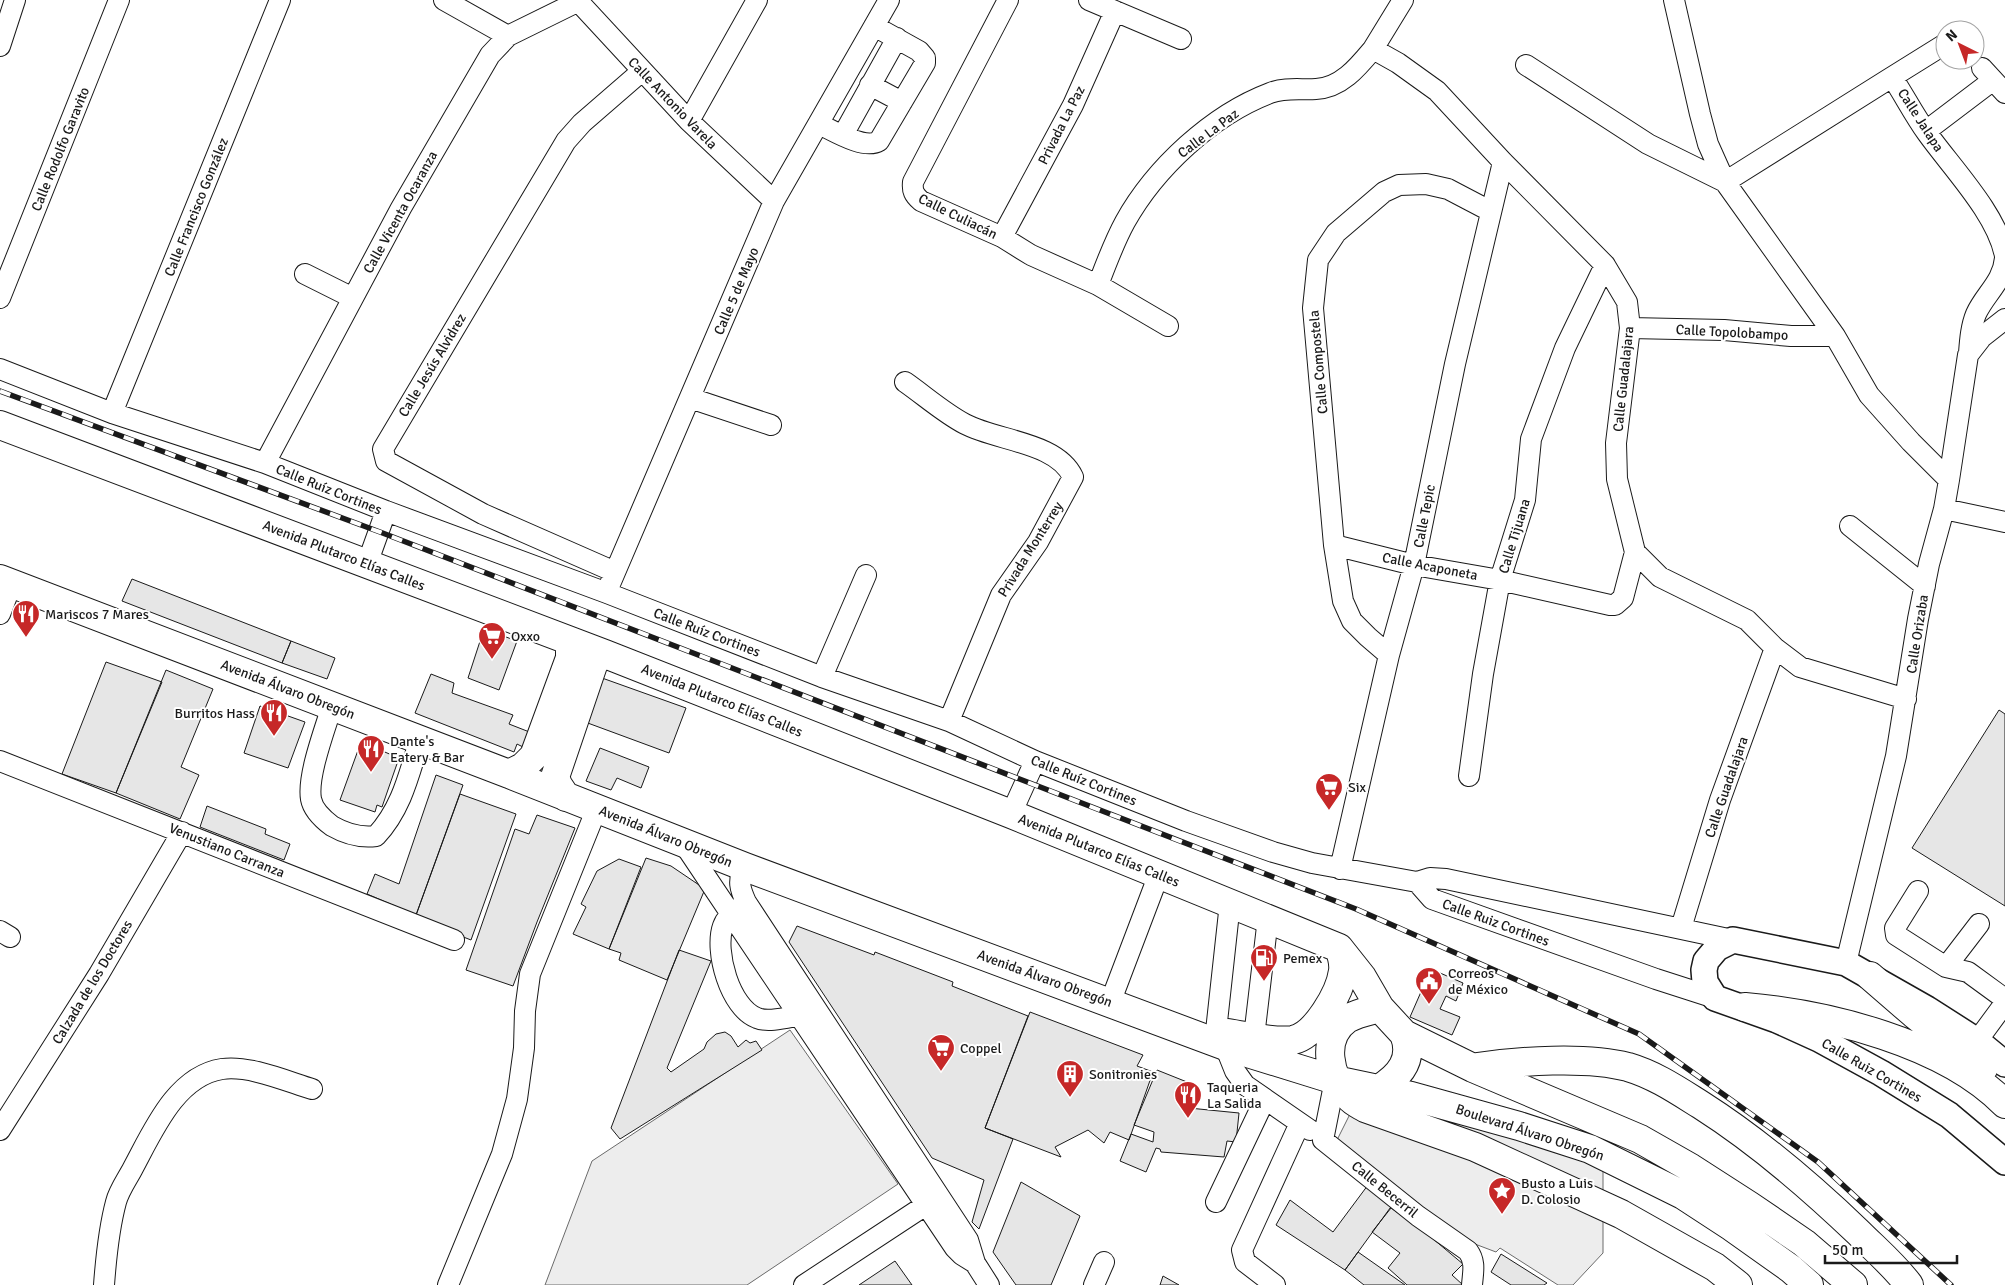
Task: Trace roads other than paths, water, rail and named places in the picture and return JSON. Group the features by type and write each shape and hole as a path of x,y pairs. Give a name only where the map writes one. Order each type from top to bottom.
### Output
{"highway":[{"name":"Avenida Plutarco Elías Calles","path":"0,425 605,654 1010,814 1339,948 1362,978 1380,1008 1404,1034"},
{"name":"Avenida Álvaro Obregón","path":"6,581 420,739 745,867 1110,1003 1172,1025 1221,1039 1336,1080"},
{"path":"509,774 523,767 534,756 570,658 570,647 567,640"},
{"path":"566,797 555,777 592,665 597,658 605,654"},
{"path":"1221,1039 1254,1037 1292,1040 1302,1037 1310,1031 1324,1013 1340,982 1343,965 1339,948"},
{"path":"1870,976 2005,1087"},
{"path":"1745,1007 1800,1014 1841,1023 1924,1050 1967,1054 2005,1104"},
{"path":"1380,1008 1348,1018 1334,1035 1330,1046 1330,1055 1336,1080 1350,1098 1365,1108 1475,1147 1649,1228 1714,1267 1738,1285"},
{"path":"1404,1034 1473,1068 1576,1110 1648,1143 1750,1206 1804,1243 1853,1285"},
{"path":"1379,1089 1399,1074 1404,1064 1408,1047 1404,1034"},
{"path":"1473,1068 1573,1061 1626,1066 1662,1080 1764,1148 1832,1208 1909,1285"},
{"name":"Boulevard Álvaro Obregón","path":"1336,1080 1411,1096 1519,1126 1590,1149 1683,1195 1791,1269 1809,1285"}],"main road":[{"name":"Calle Ruiz Cortines","path":"1733,940 1846,963 1870,976"},
{"path":"1715,998 1705,982 1704,970 1706,961 1717,948 1733,940"},
{"name":"Calle Ruiz Cortines","path":"1715,998 1745,1007 1819,1039 1881,1073 1948,1115 2005,1162"},
{"path":"1967,1054 2005,1064"}],"street":[{"path":"0,46 15,0"},
{"name":"Calle Rodolfo Garavito","path":"0,298 119,0"},
{"name":"Calle Francisco González","path":"112,414 280,0"},
{"path":"444,0 508,36"},
{"path":"688,121 757,0"},
{"name":"Calle 5 de Mayo","path":"607,593 774,201 889,0"},
{"name":"Calle Culiacán","path":"1008,0 913,182 912,190 915,196 922,201 1002,237 1031,255 1098,285 1168,326"},
{"path":"1089,0 1181,39"},
{"path":"1372,49 1404,0"},
{"path":"1674,0 1708,144 1724,182 1835,336 1875,402 1949,480"},
{"name":"Calle Vicenta Ocaranza","path":"265,463 402,208 490,55 508,36 577,1"},
{"name":"Calle Antonio Varela","path":"577,1 688,121 774,201"},
{"name":"Privada La Paz","path":"1002,237 1073,106 1115,11"},
{"path":"819,124 862,144 874,144 879,141 925,63 925,58 920,51 874,26"},
{"path":"843,134 896,38"},
{"name":"Calle Guadalajara","path":"1372,49 1398,62 1437,91 1602,271 1627,302 1630,328 1616,443 1617,479 1635,552"},
{"name":"Calle La Paz","path":"1098,285 1124,223 1140,198 1161,170 1189,145 1220,120 1252,101 1273,92 1295,89 1317,90 1332,86 1345,78 1372,49"},
{"path":"1892,77 1935,50"},
{"path":"1526,65 1648,144 1724,182"},
{"name":"Calle Jesús Alvidrez","path":"615,572 484,514 435,489 386,461 383,449 566,141 582,123 642,71"},
{"name":"Calle Jalapa","path":"1724,182 1892,77 1926,131 1980,203 1993,224 2005,257"},
{"path":"1926,131 1993,81"},
{"path":"870,85 902,102"},
{"name":"Calle Tepic","path":"1340,869 1389,654 1414,564 1455,364 1503,162"},
{"name":"Calle Compostela","path":"1389,654 1352,621 1343,601 1334,545 1313,308 1318,260 1336,233 1384,192 1399,185 1426,184 1448,189 1490,211"},
{"name":"Calle Orizaba","path":"1846,963 1896,756 1924,586 1944,509 1972,328 1976,314 2000,276 2005,257"},
{"name":"Calle Tijuana","path":"1469,776 1483,674 1500,580 1522,514 1527,489 1529,452 1535,428 1565,348 1602,271"},
{"path":"305,274 354,298"},
{"path":"1968,355 1982,337 2005,318"},
{"name":"Calle Topolobampo","path":"1630,328 1724,330 1791,336 1835,336"},
{"name":"Calle Ruíz Cortines","path":"0,369 112,414 265,463 822,677 949,721 1035,761 1228,836 1312,864 1417,882"},
{"name":"Privada Monterrey","path":"905,382 966,425 1055,456 1070,470 1073,477 1038,542 1000,595 949,721"},
{"path":"690,398 771,425"},
{"path":"1944,509 2005,522"},
{"path":"367,564 386,511"},
{"path":"1850,526 1924,586"},
{"name":"Calle Acaponeta","path":"1334,545 1414,564 1500,580 1610,605 1616,605 1623,598 1635,552"},
{"path":"1635,552 1660,578 1746,620 1775,648 1800,667 1906,699"},
{"path":"822,677 866,575"},
{"path":"0,614 6,581"},
{"name":"Calle Guadalajara","path":"1681,928 1720,800 1775,648"},
{"path":"332,706 313,774 311,800 318,813 340,830 364,837 376,836 389,822 403,794 420,739"},
{"name":"Venustiano Carranza","path":"0,761 454,940"},
{"path":"1010,814 1035,761"},
{"path":"448,1285 502,1154 517,1098 524,1048 525,1012 530,974 596,808"},
{"name":"Calzada de los Doctores","path":"0,1130 99,974 182,832"},
{"path":"684,844 739,908 933,1201 955,1248 975,1263 989,1285"},
{"path":"745,867 739,879 742,892 739,908 722,927 721,957 732,991 740,1006 756,1018 766,1020 799,1016"},
{"path":"1110,1003 1159,874"},
{"name":"Calle Ruiz Cortines","path":"1715,998 1656,979 1432,898 1417,882 1430,878 1446,879 1733,940"},
{"path":"1918,890 1896,928 1896,935 1946,967 1968,972 2004,1005 1967,1054"},
{"path":"1221,1039 1230,903"},
{"path":"739,908 799,1016 933,1201"},
{"path":"1254,1037 1268,918"},
{"path":"1946,967 1979,924"},
{"name":"Calle Becerril","path":"1221,1039 1240,1079 1245,1085 1323,1140 1418,1216 1468,1251 1474,1266 1472,1285"},
{"path":"104,1285 106,1254 116,1200 149,1140 180,1092 203,1075 224,1069 250,1071 312,1089"},
{"path":"1323,1140 1336,1080"},
{"path":"1216,1202 1265,1099"},
{"path":"1275,1285 1245,1262 1242,1250 1300,1123"},
{"path":"804,1285 933,1201"},
{"path":"1094,1285 1104,1262"}],"railway":[{"path":"0,391 380,532 1356,909 1639,1034 1818,1162 1951,1285"}],"place":[{"name":"Mariscos 7 Mares","path":"26,638"},
{"name":"Oxxo","path":"492,660"},
{"name":"Burritos Hass","path":"274,737"},
{"name":"Dante's Eatery & Bar","path":"371,773"},
{"name":"Six","path":"1329,811"},
{"name":"Pemex","path":"1264,982"},
{"name":"Correos de México","path":"1429,1005"},
{"name":"Coppel","path":"941,1072"},
{"name":"Sonitronies","path":"1070,1098"},
{"name":"Taqueria La Salida","path":"1188,1119"},
{"name":"Busto a Luis D. Colosio","path":"1502,1215"}]}
